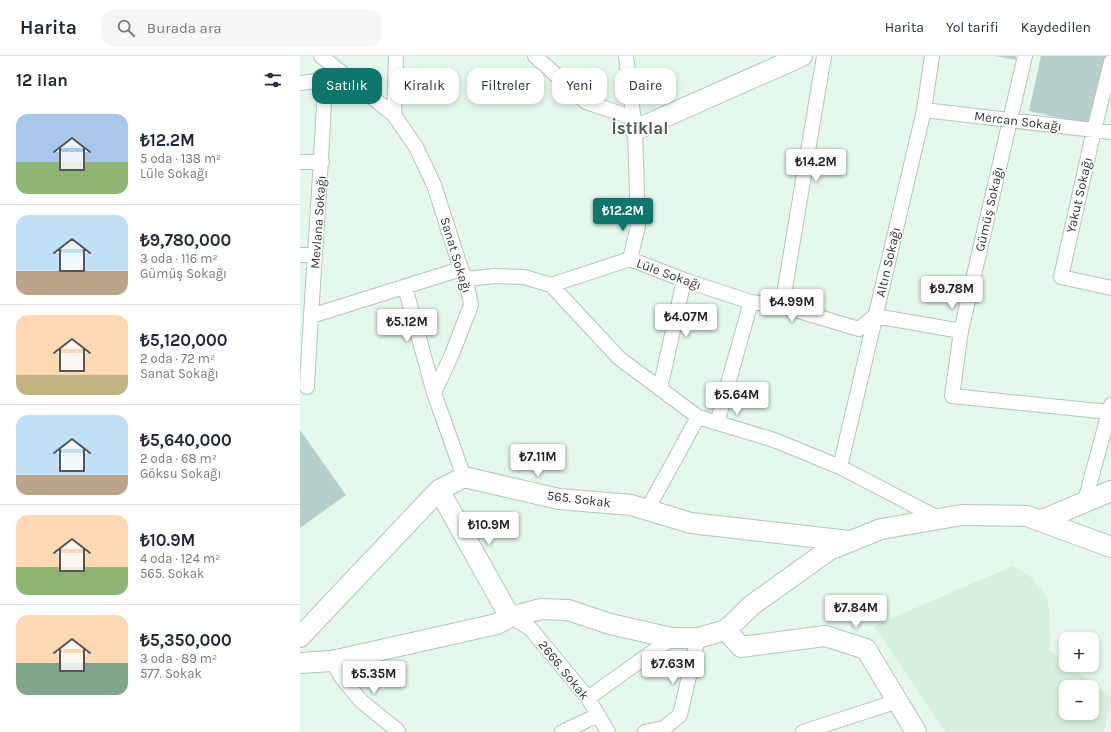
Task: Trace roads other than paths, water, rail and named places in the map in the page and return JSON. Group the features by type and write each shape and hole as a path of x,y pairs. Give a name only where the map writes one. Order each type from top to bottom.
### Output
{"street":[{"name":"Sanat Sokağı","path":"321,56 336,68"},
{"path":"394,115 396,56"},
{"path":"535,56 586,102 634,124 802,56"},
{"path":"551,285 630,259 638,226 634,124 626,56"},
{"path":"782,306 824,56"},
{"name":"Altın Sokağı","path":"840,467 924,110 932,56"},
{"name":"Gümüş Sokağı","path":"1025,56 961,331 952,396 1110,409"},
{"name":"Yakut Sokağı","path":"1111,62 1094,130 1061,278 1111,288"},
{"path":"300,83 312,82"},
{"name":"Mevlana Sokağı","path":"307,387 322,162 324,104"},
{"name":"Sanat Sokağı","path":"380,104 394,115 416,147 434,185 464,274 471,304 452,354 434,393"},
{"name":"Mercan Sokağı","path":"924,110 1111,132"},
{"path":"300,162 322,162"},
{"path":"300,255 315,255"},
{"name":"Lüle Sokağı","path":"630,259 684,280 751,302 782,306 859,329 875,316"},
{"path":"311,316 405,287 464,274 524,277 551,285 619,358 698,417 774,440 840,467 940,519"},
{"path":"660,389 684,280"},
{"path":"300,637 439,490 464,477 434,393 405,287"},
{"path":"717,423 751,302"},
{"path":"875,316 961,331"},
{"path":"1085,501 1110,409"},
{"path":"647,510 698,417"},
{"name":"565. Sokak","path":"464,477 560,499 631,505 691,523 851,541"},
{"path":"439,490 510,617"},
{"path":"1040,521 1111,491"},
{"path":"300,663 332,661 497,624 510,617 541,609 568,610 610,624 672,638 698,638 726,630 752,605 829,550 881,529 962,515 1026,516 1111,547"},
{"path":"1083,537 1111,542"},
{"name":"2666. Sokak","path":"510,617 530,628 588,698 608,732"},
{"path":"726,630 741,647 825,636 866,650 916,732"},
{"path":"588,698 672,638"},
{"path":"645,732 664,728 680,714 698,638"},
{"path":"332,661 342,678 361,701 401,731"},
{"path":"803,732 898,701"},
{"path":"562,732 598,715"}],"district":[{"name":"İstiklal","path":"640,128"}]}
